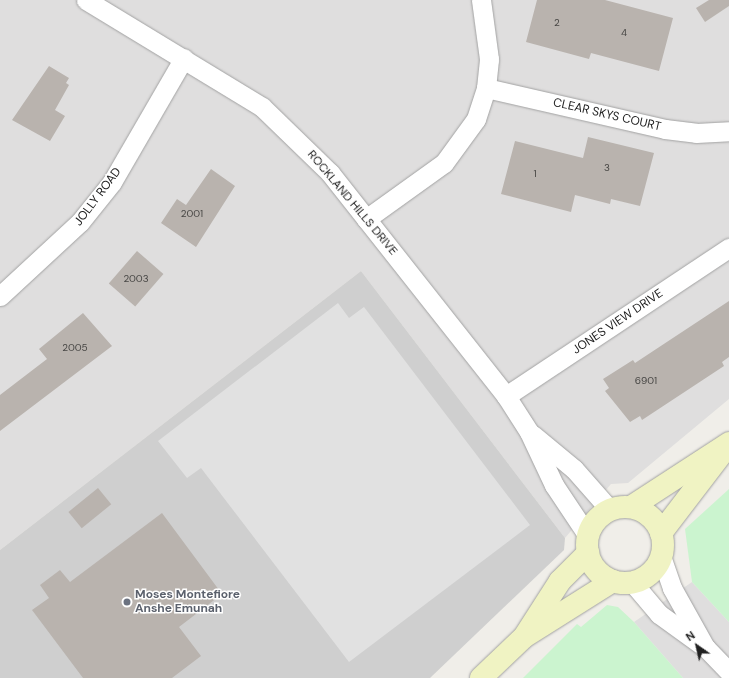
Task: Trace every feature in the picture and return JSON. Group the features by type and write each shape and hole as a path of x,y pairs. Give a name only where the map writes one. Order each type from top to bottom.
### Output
{"street":[{"name":"ROCKLAND HILLS DRIVE","path":"86,0 184,58 262,107 290,131 366,219 506,396 529,432 554,485 588,545"},
{"path":"366,219 444,163 476,119 486,88 489,59 481,0"},
{"name":"JOLLY ROAD","path":"0,296 80,222 112,182 184,58"},
{"name":"CLEAR SKYS COURT","path":"486,88 665,128 696,133 729,131"},
{"name":"JONES VIEW DRIVE","path":"506,396 729,248"},
{"name":"ROCKLAND HILLS DRIVE","path":"529,432 574,468 610,510"},
{"path":"481,678 524,637 560,580 588,545 596,520 610,510 631,507 729,444"},
{"path":"661,533 706,479 729,444"},
{"path":"631,507 653,519 661,533 661,556 672,588 706,648"},
{"path":"588,545 596,570 622,582 659,614 706,648 729,672"},
{"path":"524,637 622,582 654,570 661,556"}],"shaded area":[{"path":"0,0 729,0 729,399 628,483 611,484 565,538 361,271 0,550"},
{"path":"361,271 565,538 564,550 430,678 0,678 0,550"},
{"path":"338,303 349,318 364,307 530,525 349,662 201,468 187,478 158,441"},
{"path":"692,582 729,622 729,678 683,678 634,622"}],"green space":[{"path":"729,489 729,622 692,582 685,529"},
{"path":"607,605 618,607 634,622 683,678 523,678 577,624 581,627"}],"building":[{"path":"537,0 605,0 673,18 659,71 591,53 589,59 526,42"},
{"path":"709,0 729,0 729,6 705,22 696,8"},
{"path":"49,66 69,78 66,83 69,85 55,110 65,116 50,141 12,120"},
{"path":"588,137 654,153 640,206 611,199 610,204 575,195 571,212 501,194 515,141 583,158"},
{"path":"211,169 235,186 196,247 161,223 177,199 186,205"},
{"path":"137,251 163,274 135,306 109,283"},
{"path":"729,301 729,357 722,362 724,366 642,420 640,416 630,422 605,391 609,388 603,379 633,360 635,363"},
{"path":"83,313 112,346 0,431 0,395 47,359 39,349"},
{"path":"98,488 111,504 82,528 68,512"},
{"name":"Moses Montefiore Anshe Emunah","path":"162,513 222,594 179,627 201,656 172,678 83,678 32,610 49,598 40,585 60,570 70,582"}],"place":[{"name":"Moses Montefiore Anshe Emunah","path":"127,602"}]}
